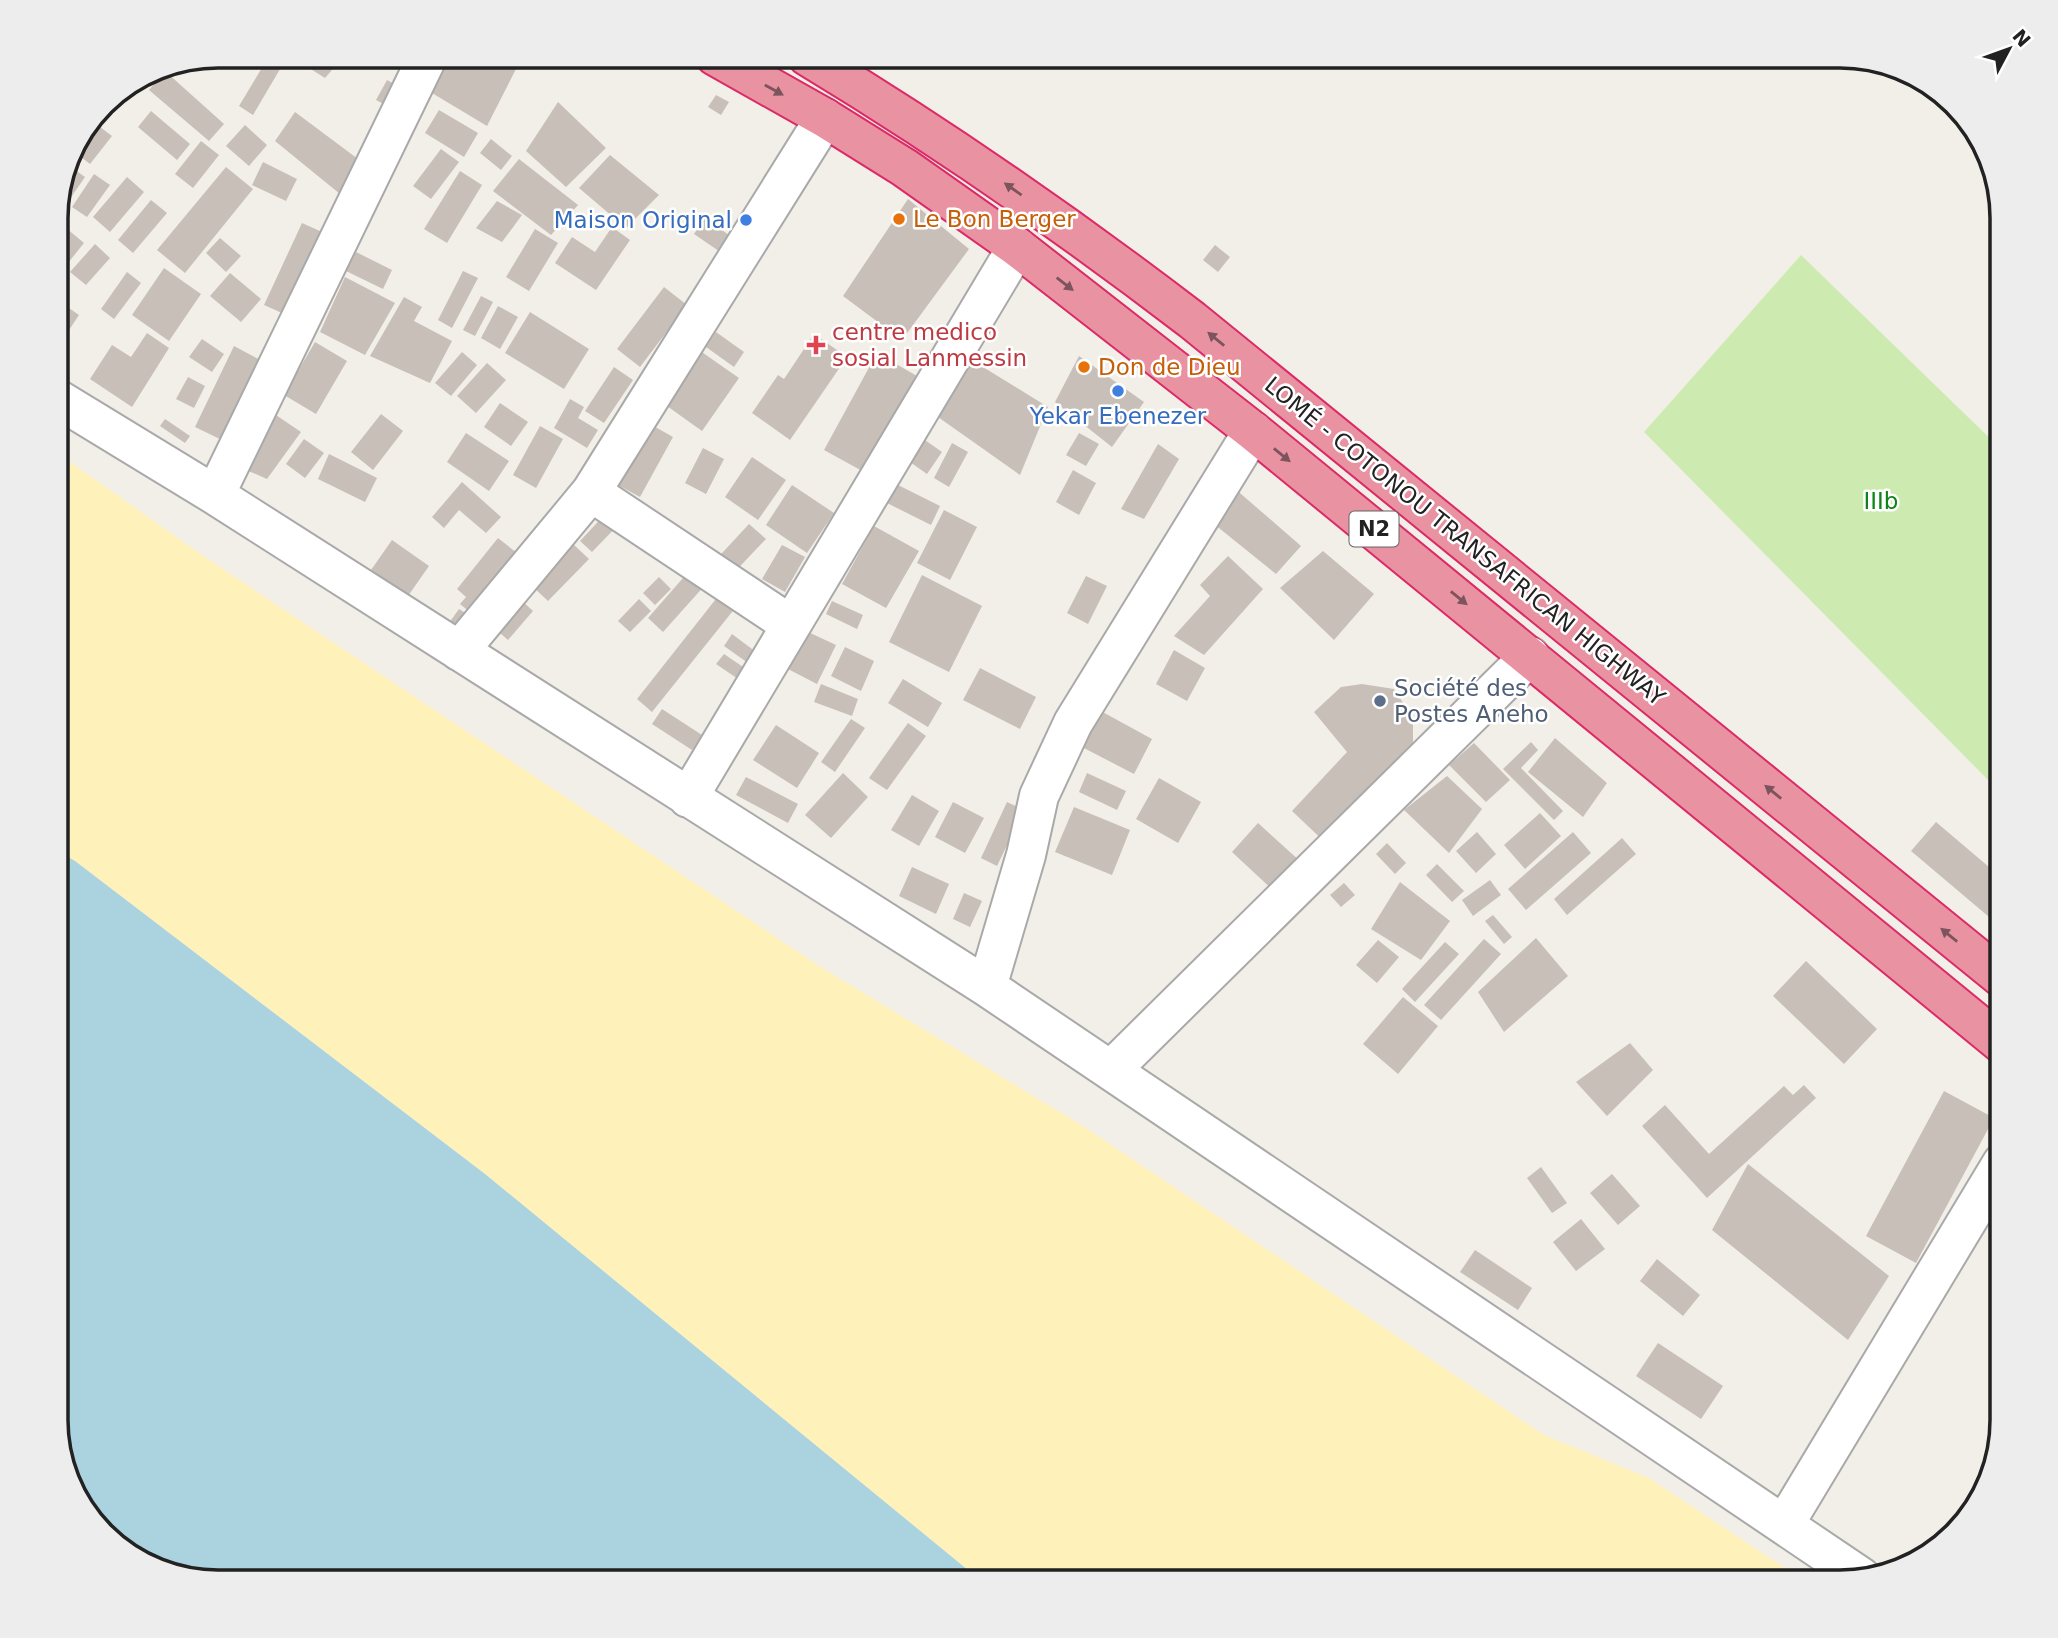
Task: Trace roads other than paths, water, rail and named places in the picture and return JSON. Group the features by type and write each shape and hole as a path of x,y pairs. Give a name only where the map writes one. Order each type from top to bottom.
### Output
{"highway":[{"name":"LOMÉ - COTONOU TRANSAFRICAN HIGHWAY","path":"737,69 825,118 905,168 1017,247 1253,431 1990,1034"},
{"name":"LOMÉ - COTONOU TRANSAFRICAN HIGHWAY","path":"828,69 906,116 1090,242 1192,320 1990,968"}],"street":[{"path":"215,495 422,69"},
{"path":"459,651 591,492 825,118"},
{"path":"688,798 1017,247"},
{"path":"69,406 215,495 987,987 1849,1569"},
{"path":"987,987 1026,855 1038,796 1073,723 1253,431"},
{"path":"591,492 791,625"},
{"path":"1111,1070 1530,656"},
{"path":"1784,1525 1990,1183"}],"water":[{"path":"69,858 485,1174 968,1570 218,1570 170,1562 143,1550 119,1532 99,1511 84,1486 73,1458 69,1429"}],"place":[{"name":"Le Bon Berger","path":"899,219"},
{"name":"Maison Original","path":"746,220"},
{"name":"centre medico sosial Lanmessin","path":"816,345"},
{"name":"Don de Dieu","path":"1084,367"},
{"name":"Yekar Ebenezer","path":"1118,391"},
{"name":"Société des Postes Aneho","path":"1380,701"}],"park label":[{"name":"IIIb","path":"1881,501"}]}
